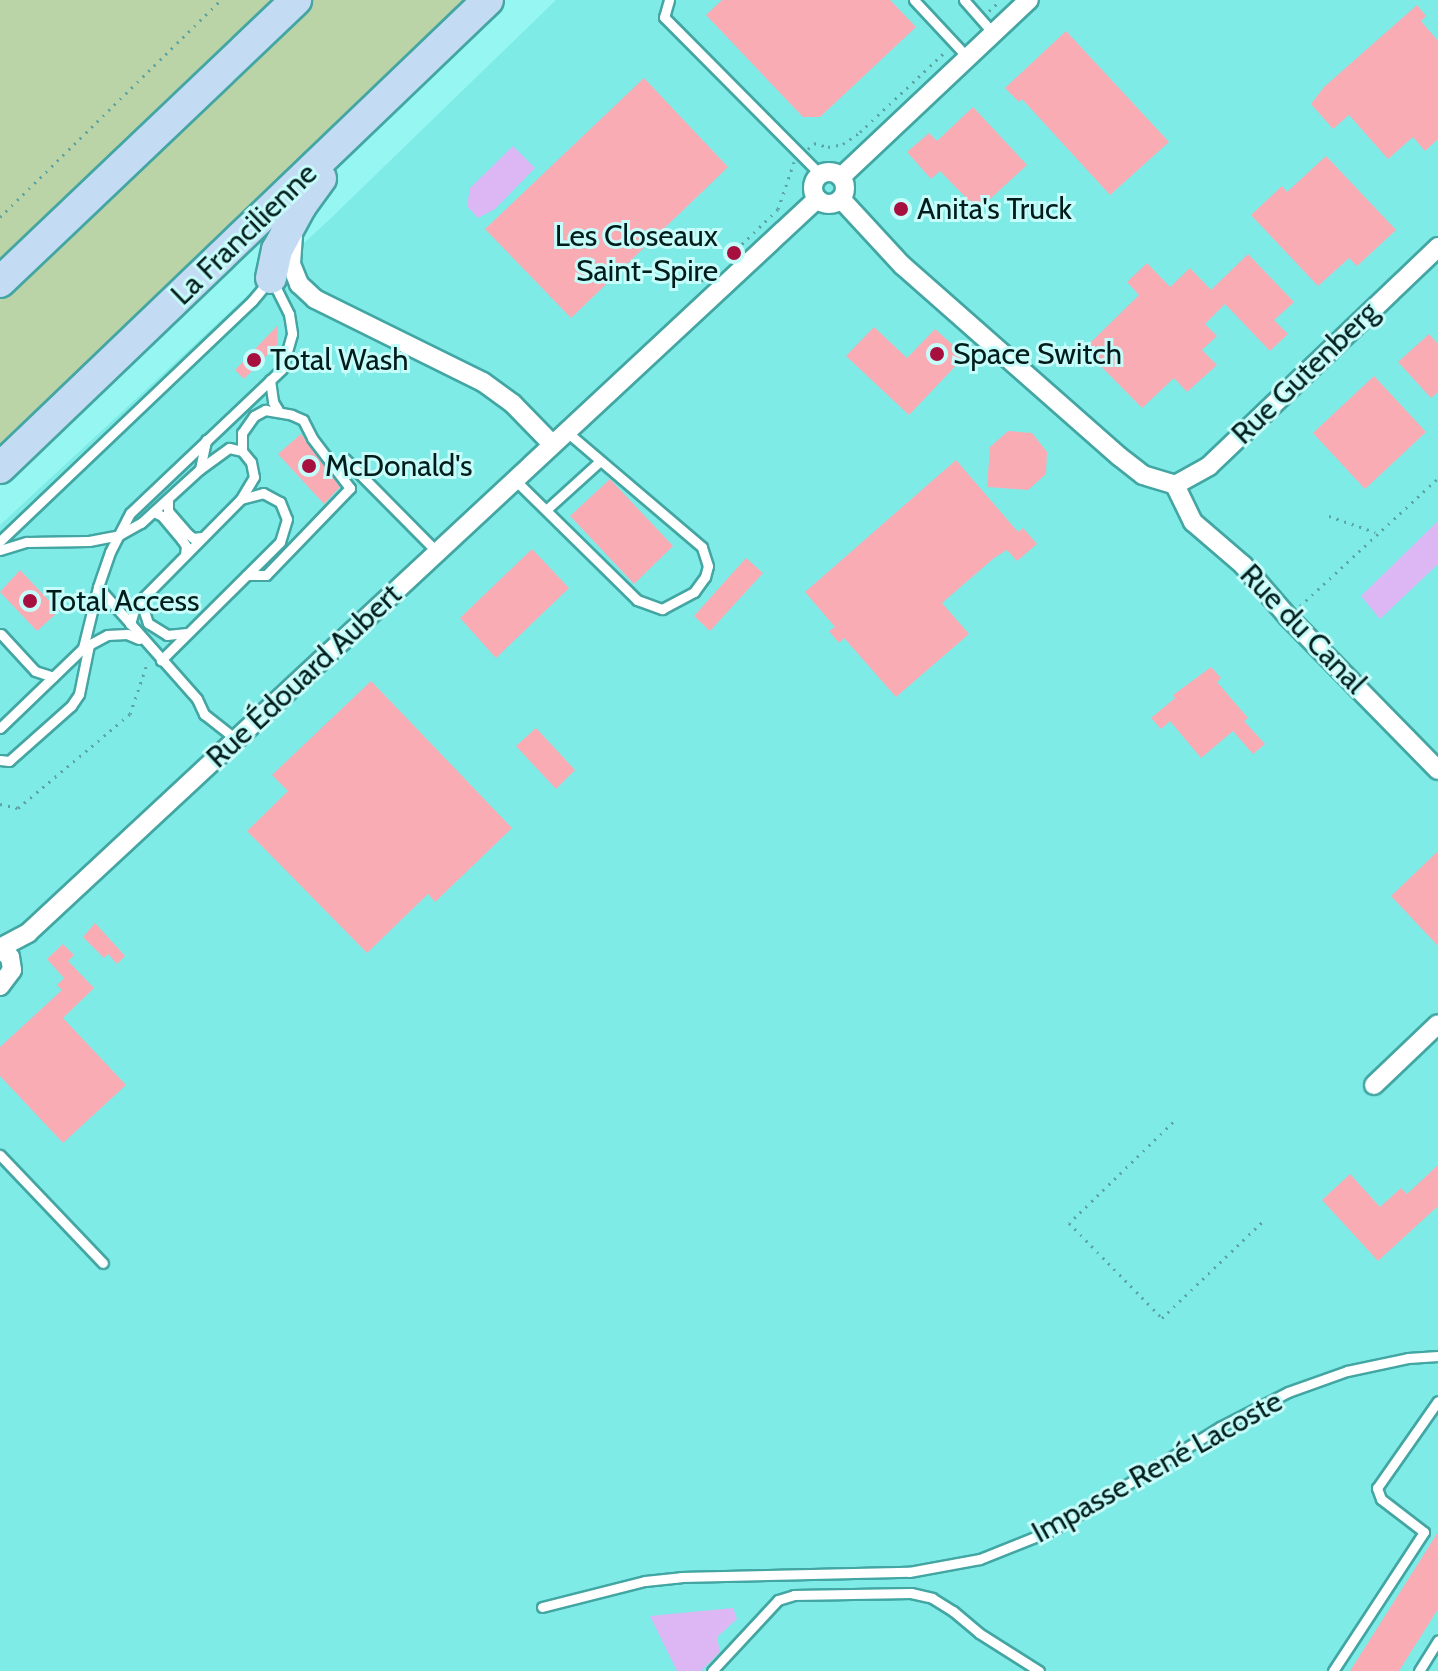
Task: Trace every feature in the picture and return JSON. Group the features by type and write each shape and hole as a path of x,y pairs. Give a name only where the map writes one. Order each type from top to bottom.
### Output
{"highway":[{"path":"0,282 296,0"},
{"name":"La Francilienne","path":"0,468 488,0"},
{"path":"271,278 277,250 320,179 439,67 441,44"}],"street":[{"path":"841,177 1029,0"},
{"path":"829,171 841,177 845,190 841,199 827,204 817,199 813,186 820,174 829,171"},
{"name":"Rue Édouard Aubert","path":"4,954 817,199"},
{"path":"841,199 902,265 1098,438 1143,475 1170,484"},
{"path":"293,223 291,264 299,284 315,299 483,382 513,404 566,431"},
{"name":"Rue Gutenberg","path":"1170,484 1209,466 1438,247"},
{"name":"Rue du Canal","path":"1170,484 1193,522 1243,565 1288,617 1438,770"},
{"path":"0,986 10,977 4,954"},
{"path":"1374,1085 1438,1024"}],"lane":[{"path":"669,0 664,17 820,174"},
{"path":"914,0 968,58"},
{"path":"964,0 994,34"},
{"path":"0,541 252,301 271,278 289,314 292,334 288,357 270,380 130,513 98,587 79,694 71,706 9,761 0,760"},
{"path":"270,380 273,402 278,410"},
{"path":"250,399 252,419"},
{"path":"242,451 242,433 252,419 265,410 278,410 303,420 312,438 350,488 266,575 247,575"},
{"path":"514,479 637,600 662,609 694,592 705,577 708,566 702,547 623,476 599,462 566,431"},
{"path":"200,469 206,440"},
{"path":"0,550 27,542 89,541 119,535 168,501 200,469 229,448 242,451 251,462 254,477 241,499 135,606 130,624"},
{"path":"345,459 436,551"},
{"path":"546,510 599,462"},
{"path":"161,660 280,542 287,519 280,502 263,493 241,499"},
{"path":"168,501 168,511 188,534 193,538 202,537"},
{"path":"154,512 182,540 185,555"},
{"path":"98,587 142,641 197,699 204,714 237,740"},
{"path":"144,597 143,608 148,623 167,635 188,633"},
{"path":"0,634 35,671 53,677"},
{"path":"0,728 86,646 107,635 127,634 142,641"},
{"path":"0,1155 103,1263"},
{"name":"Impasse René Lacoste","path":"542,1607 645,1581 681,1577 909,1572 980,1559 1055,1529 1220,1427 1288,1392 1347,1371 1408,1358 1438,1356"},
{"path":"1333,1671 1424,1532 1381,1499 1377,1488 1438,1401"},
{"path":"712,1671 778,1600 794,1595 911,1593 932,1598 979,1633 1039,1671"},
{"path":"1420,1671 1438,1641"}],"path":[{"path":"0,217 221,0"},
{"path":"981,19 1001,0"},
{"path":"739,247 778,209 789,182 790,166 801,155 814,143 828,147 843,144 860,132 954,43"},
{"path":"1288,617 1376,532 1438,478"},
{"path":"1329,516 1376,532"},
{"path":"0,804 18,808 130,714 152,651"},
{"path":"1173,1122 1069,1223 1162,1318 1263,1221"}],"shaded area":[{"path":"556,0 1438,0 1438,1671 0,1671 0,525 331,218"},
{"path":"513,146 535,168 495,209 478,218 467,206 470,188"},
{"path":"1438,521 1438,564 1380,619 1361,596"},
{"path":"733,1608 737,1619 717,1637 720,1652 701,1671 677,1671 650,1616"}],"green space":[{"path":"0,0 277,0 0,266"},
{"path":"309,0 472,0 0,456 0,294"}],"building":[{"path":"722,0 890,0 916,27 820,117 803,117 706,15"},
{"path":"1417,5 1426,16 1421,21 1438,41 1438,139 1425,151 1413,137 1388,159 1349,115 1333,129 1311,104 1324,87"},
{"path":"1066,31 1169,142 1110,195 1022,99 1019,102 1005,88"},
{"path":"644,78 728,167 571,318 485,229"},
{"path":"973,107 1027,165 978,210 940,171 931,179 907,152 929,133 937,141"},
{"path":"1326,156 1396,230 1357,266 1349,258 1318,286 1251,215 1282,186 1287,192"},
{"path":"1248,254 1294,302 1274,320 1288,334 1270,351 1225,304 1205,324 1217,336 1202,350 1217,365 1187,392 1174,378 1142,408 1084,349 1139,295 1127,282 1147,263 1170,287 1190,268 1211,290"},
{"name":"Total Wash","path":"278,325 277,345 244,379 235,370"},
{"path":"874,327 907,358 935,329 965,356 909,415 846,356"},
{"path":"1429,334 1438,344 1438,392 1431,398 1398,362"},
{"path":"1374,376 1426,432 1365,489 1313,433"},
{"path":"1008,431 1032,433 1047,452 1046,474 1028,490 987,487 990,447"},
{"name":"McDonald's","path":"301,434 340,487 324,504 278,454"},
{"path":"956,460 1018,532 1023,528 1037,544 1017,561 1007,550 994,558 942,603 969,634 896,697 844,638 839,643 829,631 835,627 805,592"},
{"path":"610,479 673,546 634,584 570,516"},
{"path":"532,549 569,588 496,658 460,618"},
{"path":"746,558 763,573 710,631 694,616"},
{"name":"Total Access","path":"20,570 59,611 37,631 0,592"},
{"path":"1211,667 1221,678 1217,682 1248,718 1244,721 1265,744 1253,754 1233,731 1201,758 1170,721 1161,729 1151,718 1175,698 1173,695"},
{"path":"371,681 512,828 435,902 428,894 367,953 247,831 288,791 272,775"},
{"path":"536,728 575,770 556,789 516,746"},
{"path":"1438,851 1438,946 1391,896"},
{"path":"95,923 125,956 117,964 108,954 104,958 83,937"},
{"path":"63,944 74,955 68,961 94,988 63,1018 126,1085 63,1143 0,1076 0,1047 62,990 57,985 64,978 47,959"},
{"path":"1438,1165 1438,1206 1378,1261 1322,1200 1350,1174 1380,1207 1401,1188 1407,1194"},
{"path":"1438,1532 1438,1609 1399,1671 1350,1671"}],"place":[{"name":"Anita's Truck","path":"901,209"},
{"name":"Les Closeaux Saint-Spire","path":"734,253"},
{"name":"Space Switch","path":"937,354"},
{"name":"Total Wash","path":"254,360"},
{"name":"McDonald's","path":"309,466"},
{"name":"Total Access","path":"30,601"}]}
